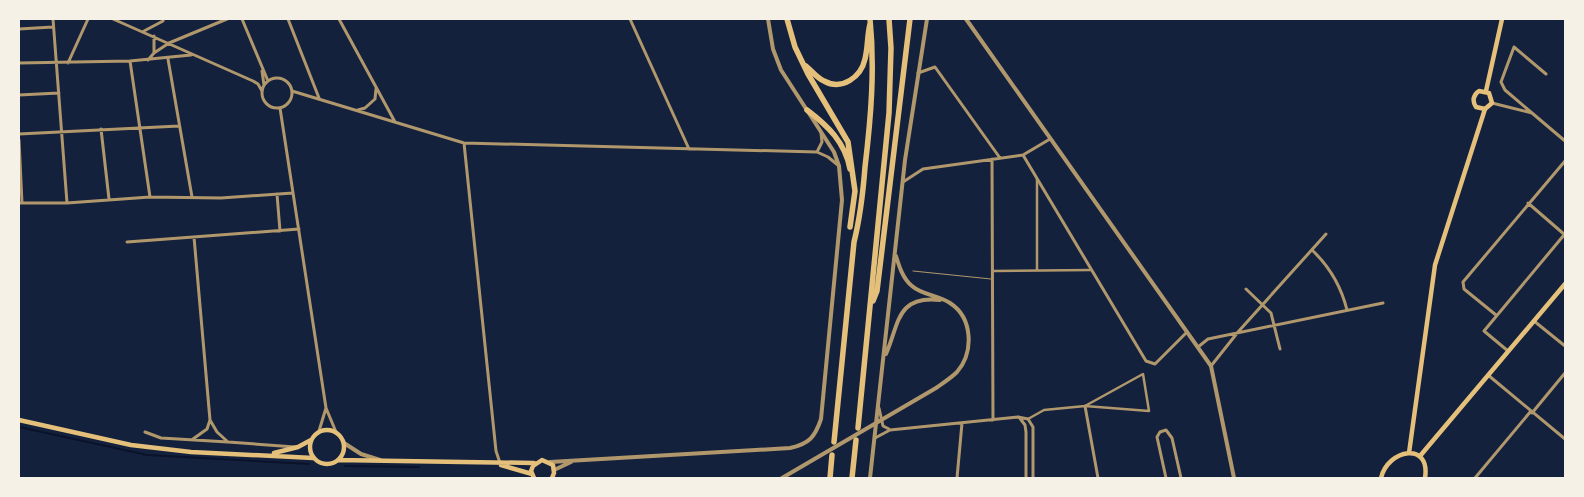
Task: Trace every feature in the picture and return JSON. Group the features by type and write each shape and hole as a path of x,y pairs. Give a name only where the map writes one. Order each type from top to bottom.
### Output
{"highway":[{"path":"787,19 795,47 848,142 855,191 850,227"},
{"path":"858,428 889,113 891,48 889,19"},
{"path":"871,305 877,290 910,19"},
{"path":"805,64 825,82 840,84 857,76 865,60 866,38 870,20"},
{"path":"834,442 854,242 859,223 872,101 873,40 870,20"},
{"path":"807,110 828,128 844,148 850,170 850,227 854,242"},
{"path":"852,478 856,440"},
{"path":"830,478 832,455"}],"main road":[{"path":"1486,91 1502,19"},
{"path":"1409,453 1435,265 1485,109 1492,103 1491,96 1486,91"},
{"path":"1485,109 1476,107 1474,98 1477,93 1486,91"},
{"path":"1420,456 1565,284"},
{"path":"19,420 132,445 191,452 268,454 313,458 322,464 338,460 534,464 542,460 550,462 554,470 553,478"},
{"path":"268,454 298,447 311,440 319,431 328,429 336,432 344,443 342,456 338,460"},
{"path":"311,440 310,449 313,458"},
{"path":"1381,478 1388,463 1400,455 1409,453 1420,456 1425,464 1424,478"},
{"path":"494,464 533,476 534,464"}],"street":[{"path":"52,19 57,60 67,203"},
{"path":"68,63 88,19"},
{"path":"113,19 253,81 258,84 262,91 266,104 280,108 289,102 292,91 289,84 283,79 275,78 268,81 262,91"},
{"path":"144,32 163,21 163,19"},
{"path":"148,60 154,53 169,44 227,19"},
{"path":"242,19 268,81"},
{"path":"288,19 319,99"},
{"path":"339,19 395,122"},
{"path":"630,19 689,149"},
{"path":"550,462 679,455 804,445 812,440 820,419 842,200 839,166 821,131 781,70 773,49 768,19"},
{"path":"885,356 884,346 905,160 927,19"},
{"path":"966,19 1211,366 1234,478"},
{"path":"19,29 53,26"},
{"path":"154,36 154,53"},
{"path":"1546,74 1514,47 1501,82 1505,90 1565,142"},
{"path":"19,63 57,60 68,63 130,61 168,59 191,55"},
{"path":"168,59 192,197"},
{"path":"130,61 150,197"},
{"path":"918,73 935,67 1000,158"},
{"path":"261,68 264,85"},
{"path":"355,110 365,108 375,99 376,87"},
{"path":"292,91 464,143 817,152 828,157 839,166"},
{"path":"19,95 59,93"},
{"path":"1492,103 1532,113"},
{"path":"280,108 326,408 336,432"},
{"path":"19,134 179,126"},
{"path":"101,129 109,199"},
{"path":"817,152 822,142 821,131"},
{"path":"903,182 923,169 1023,155 1050,139"},
{"path":"19,140 20,203 67,203 150,197 293,193"},
{"path":"464,143 496,451 500,463"},
{"path":"1023,155 1146,361 1155,364 1187,332"},
{"path":"992,159 993,420"},
{"path":"1496,315 1463,286 1463,282 1565,161"},
{"path":"1036,177 1037,270"},
{"path":"277,194 280,231"},
{"path":"1508,351 1484,331 1565,235 1528,203"},
{"path":"127,242 299,229"},
{"path":"1211,366 1238,332 1326,234"},
{"path":"194,237 210,420 217,432 228,442"},
{"path":"1312,250 1325,263 1343,292 1347,310"},
{"path":"782,478 947,380 957,372 966,356 969,336 967,327 958,310 946,300 910,285 900,268 895,253"},
{"path":"991,271 1091,270"},
{"path":"1246,289 1272,313 1280,349"},
{"path":"870,478 885,356 894,328 904,310 920,300 946,300"},
{"path":"1198,347 1208,338 1383,303"},
{"path":"1534,321 1565,346"},
{"path":"1475,478 1565,373"},
{"path":"874,438 890,430 1018,417 1028,419 1044,410 1085,406 1149,411 1143,374 1085,406"},
{"path":"1488,375 1565,439"},
{"path":"1085,406 1098,478"},
{"path":"319,431 326,408"},
{"path":"879,408 882,426 890,430"},
{"path":"1018,417 1025,425 1026,432 1026,478"},
{"path":"1028,419 1033,427 1033,478"},
{"path":"192,439 207,428 210,420"},
{"path":"958,478 962,423"},
{"path":"1166,478 1158,437 1160,432 1166,430 1172,438 1180,478"},
{"path":"145,432 161,438 298,447"},
{"path":"344,443 361,454 380,460"},
{"path":"554,470 573,462"}],"lane":[{"path":"912,271 991,279"}],"waterway":[{"path":"19,427 147,455 309,464"},
{"path":"345,466 419,467"}]}
